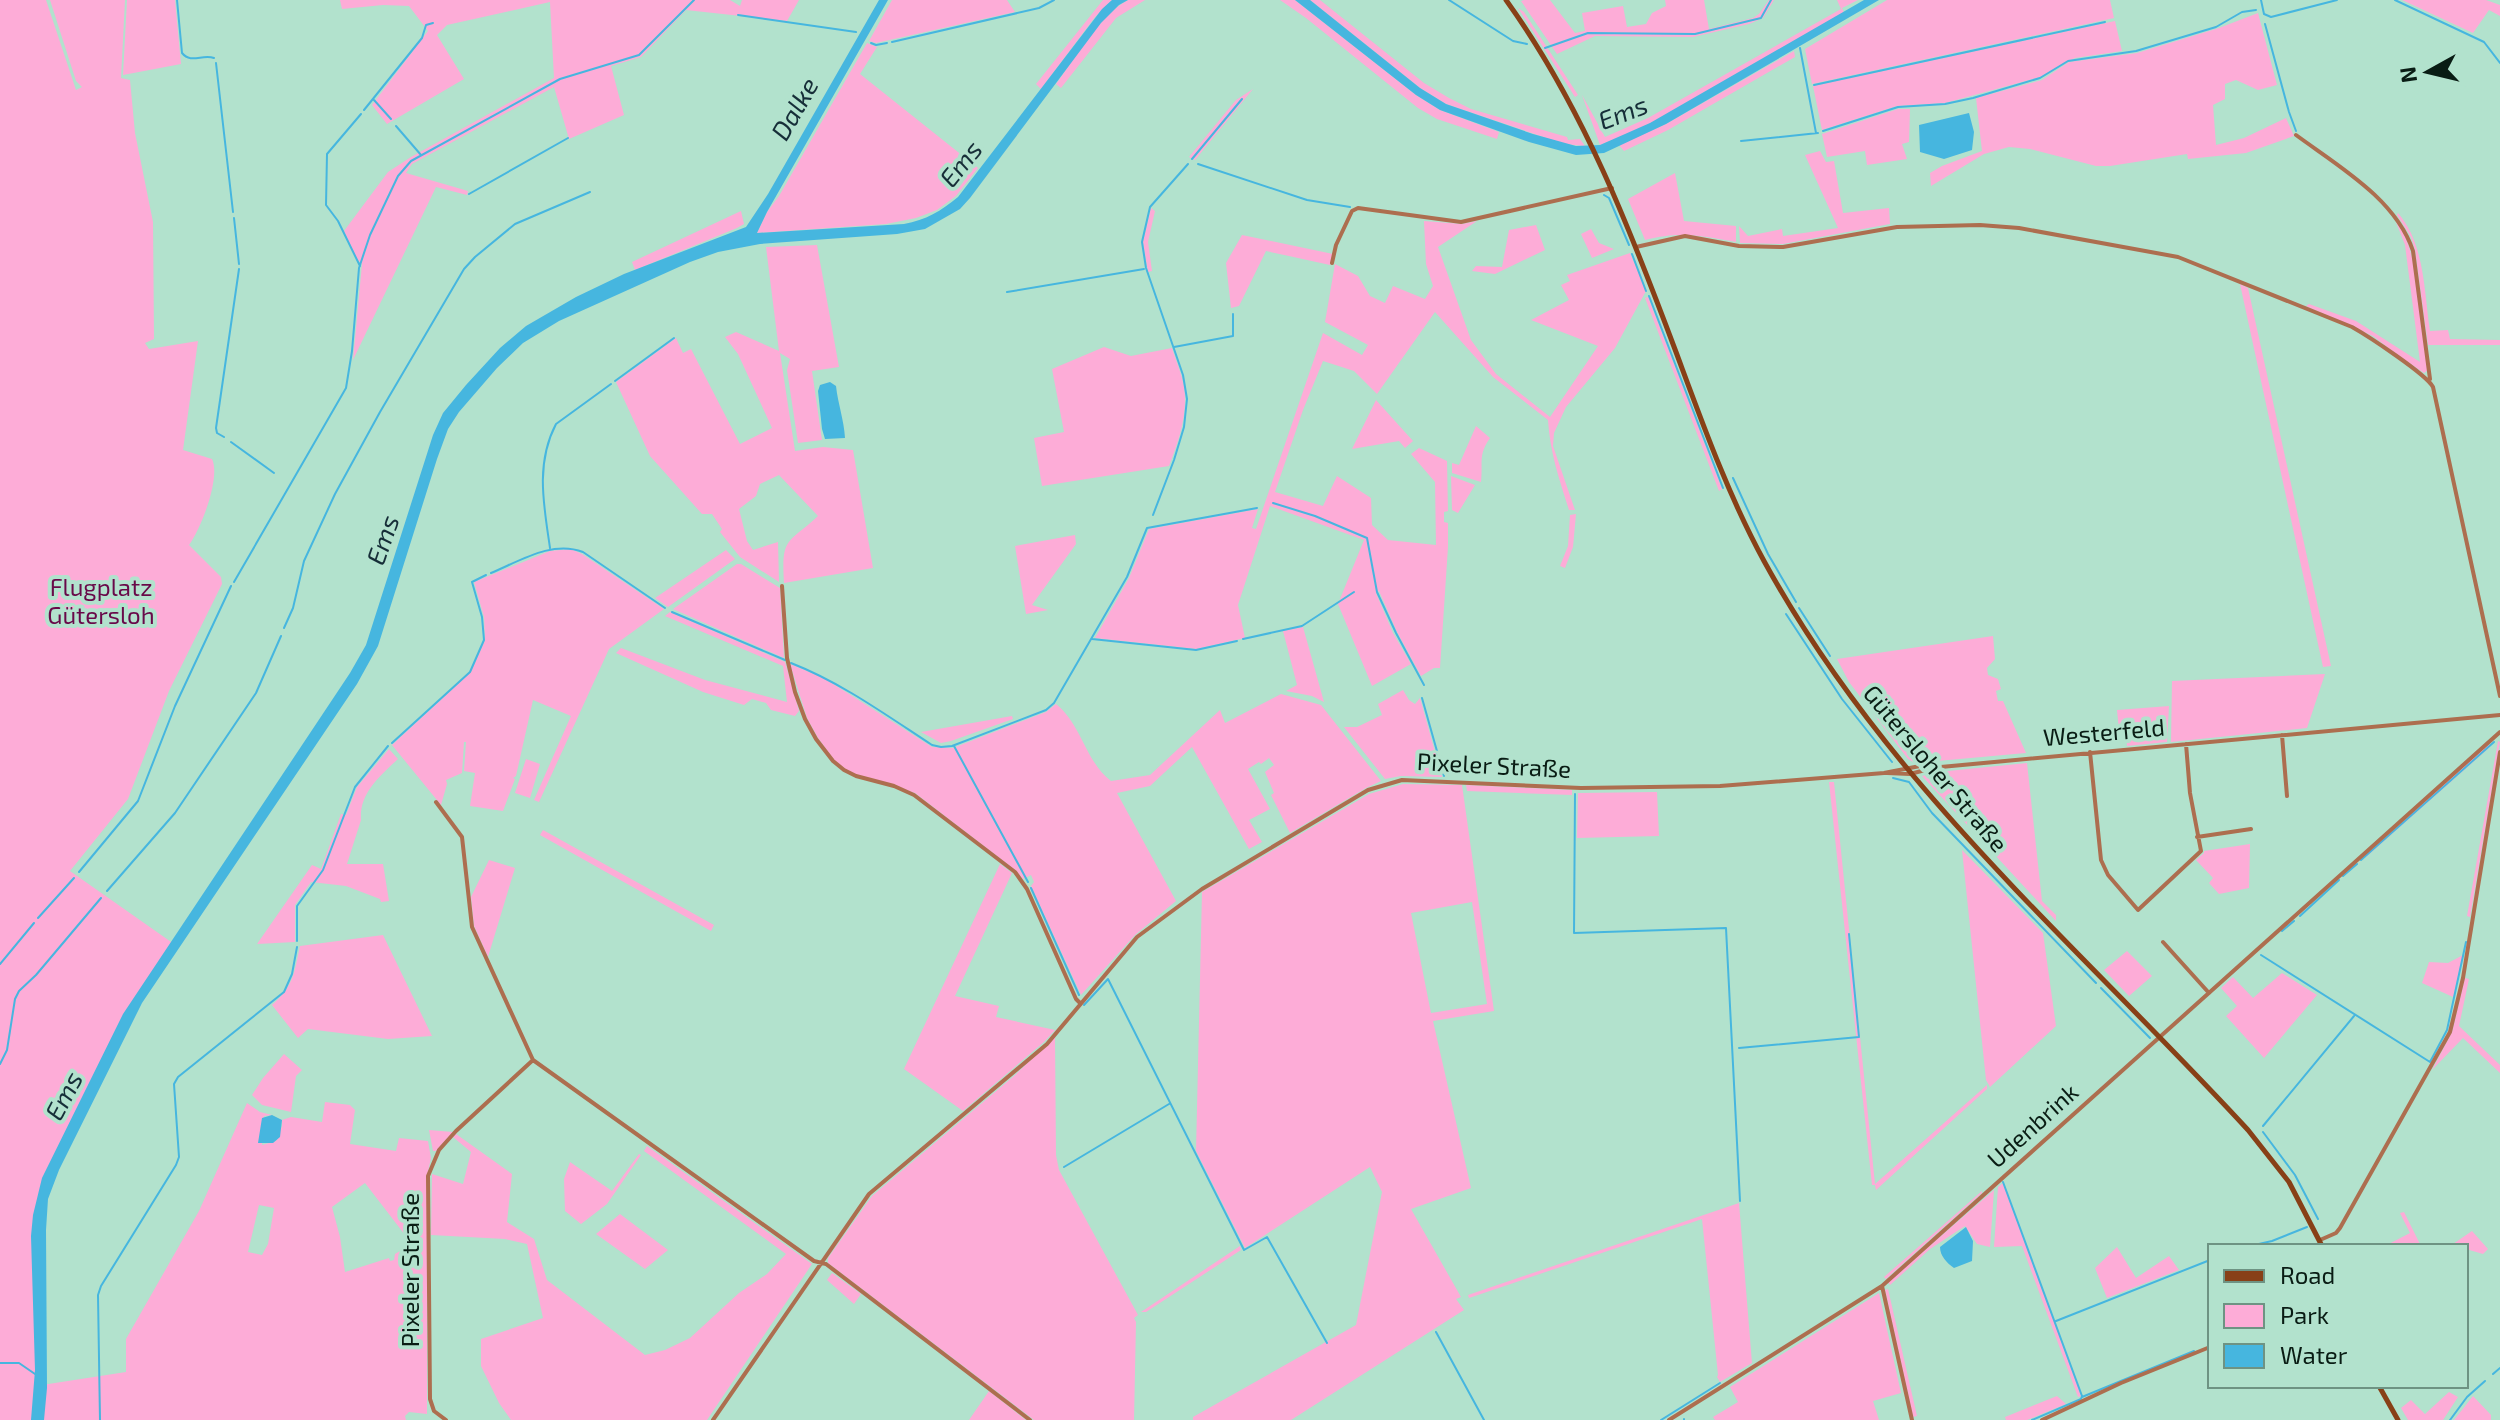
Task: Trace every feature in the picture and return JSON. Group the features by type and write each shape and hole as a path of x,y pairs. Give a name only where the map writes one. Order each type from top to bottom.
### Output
{"main road":[{"name":"Gütersloher Straße","path":"1509,1 1568,98 1599,159 1731,492 1762,557 1829,669 1910,774 2006,881 2237,1118 2275,1162 2321,1243"},
{"path":"2380,1388 2398,1420"}],"street":[{"path":"2296,135 2370,192 2392,213 2409,237 2430,380 2500,696"},
{"path":"1332,263 1352,211 1358,208 1461,222 1612,188"},
{"path":"1636,247 1685,236 1739,246 1783,247 1897,227 1933,226 2005,226 2104,242 2178,257 2352,327 2430,380"},
{"path":"782,586 788,667 805,719 816,739 844,770 914,795 1015,872 1027,889 1080,1003"},
{"name":"Westerfeld","path":"1910,774 1930,768 2090,752 2500,715"},
{"name":"Udenbrink","path":"1669,1420 1882,1286 2500,732"},
{"path":"2282,735 2287,796"},
{"path":"2090,752 2101,860 2108,875 2138,910 2201,851 2186,744"},
{"name":"Gütersloher Straße","path":"2321,1243 2340,1228 2450,1032 2463,978 2500,752"},
{"name":"Westerfeld","path":"1905,768 1930,768"},
{"name":"Pixeler Straße","path":"1884,773 1905,768"},
{"name":"Pixeler Straße","path":"713,1420 869,1194 1047,1044 1137,937 1176,906 1368,790 1402,780 1581,788 1720,786 1884,773 1910,774"},
{"path":"436,802 462,837 469,920 533,1060 814,1261 826,1264 1030,1420"},
{"path":"2197,837 2251,829"},
{"path":"2163,942 2209,993"},
{"name":"Pixeler Straße","path":"446,1420 432,1408 430,1399 428,1176 439,1150 456,1131 533,1060"},
{"path":"1882,1286 1912,1420"},
{"path":"2042,1420 2121,1383 2208,1348"}],"green space":[{"name":"Flugplatz Gütersloh","path":"0,0 46,0 76,90 82,87 76,81 50,0 125,0 121,78 130,80 135,133 153,222 154,339 145,343 149,349 198,341 183,450 212,459 214,478 204,516 189,545 221,577 222,584 169,691 128,799 70,871 174,944 140,996 43,1196 42,1385 126,1372 126,1339 199,1211 247,1103 260,1112 272,1115 264,1116 262,1145 276,1141 282,1120 291,1117 322,1122 325,1102 350,1105 355,1110 350,1144 396,1151 399,1138 428,1141 431,1158 427,1176 427,1414 409,1412 406,1420 0,1420","holes":["365,1183 412,1244 395,1254 394,1260 390,1261 389,1258 345,1272 332,1207","259,1205 274,1208 268,1244 262,1255 248,1252"]},
{"path":"127,0 175,0 181,64 123,75"},
{"path":"340,0 730,0 740,6 742,0 799,0 787,21 686,10 641,57 611,66 624,115 569,139 554,87 412,164 406,173 468,191 467,195 436,187 353,360 362,264 344,231 388,172 554,78 550,2 447,25 437,35 464,79 387,124 372,105 428,31 409,6 342,9"},
{"path":"892,0 1007,0 1015,12 876,43 869,41"},
{"path":"1103,0 1112,0 1095,17 1041,89 1036,84"},
{"path":"1128,0 1145,0 1116,18 1061,88 1056,84 1097,27"},
{"path":"1280,0 1295,0 1416,95 1440,110 1499,132 1497,139 1437,119 1418,108"},
{"path":"1310,0 1320,0 1424,83 1449,98 1471,109 1567,137 1568,140 1580,139 1585,146 1564,144 1446,104 1420,88"},
{"path":"1550,0 1575,33 1585,31 1582,13 1623,6 1627,27 1646,24 1652,13 1666,6 1665,0 1704,0 1709,29 1753,18 1769,0 1774,0 1763,18 1749,24 1693,37 1595,36 1557,54 1521,1"},
{"path":"1837,0 1858,0 1842,8 1844,13 1724,84 1663,117 1600,145 1582,95 1605,137 1648,118 1841,9"},
{"path":"1887,0 2110,0 2114,18 1812,84 1805,49"},
{"path":"2402,0 2486,0 2500,5 2500,16 2489,10 2473,33"},
{"path":"1518,8 1524,12 1578,95 1575,97"},
{"path":"2258,13 2277,85 2258,90 2236,80 2225,84 2225,99 2213,105 2216,145 2244,138 2286,118 2294,136 2246,153 2188,159 2187,154 2110,166 2096,166 2030,149 2009,147 1984,154 1931,186 1930,173 1982,151 1976,98 2042,80 2069,62 2137,53"},
{"path":"2115,21 2122,51 2075,58 2040,77 1945,103 1897,106 1822,130 1813,86"},
{"path":"867,43 877,47 860,74 978,168 956,196 937,210 916,218 886,224 757,233 767,212"},
{"path":"1794,51 1795,57 1668,130 1624,151 1619,145 1666,124"},
{"path":"1253,89 1195,160 1189,157 1236,100"},
{"path":"1898,109 1910,109 1909,142 1902,144 1907,159 1867,165 1865,151 1827,157 1822,134"},
{"path":"1820,151 1826,162 1834,161 1843,213 1889,208 1890,224 1783,244 1740,243 1739,226 1748,236 1782,229 1783,236 1838,228 1805,155"},
{"path":"1675,173 1684,221 1736,226 1736,242 1680,235 1645,240 1628,199"},
{"path":"1151,208 1155,211 1148,242 1152,271 1148,272 1143,242"},
{"path":"741,211 744,224 737,228 635,270 632,262"},
{"path":"2398,213 2414,239 2430,331 2448,330 2450,339 2500,340 2500,345 2428,345 2415,250"},
{"path":"1424,221 1462,224 1477,221 1438,247 1471,340 1496,374 1550,417 1598,346 1531,320 1569,300 1561,285 1570,281 1567,275 1630,253 1646,291 1615,348 1566,407 1554,433 1553,446 1575,510 1569,510 1562,487 1553,454 1548,420 1493,377 1435,312 1377,394 1354,371 1323,361 1275,492 1323,506 1337,476 1371,498 1372,525 1388,540 1436,545 1435,482 1411,454 1419,448 1447,461 1448,511 1444,512 1444,522 1448,523 1448,547 1440,668 1421,676 1379,591 1376,593 1393,633 1411,664 1372,686 1338,604 1364,540 1270,506 1238,605 1245,638 1196,649 1095,638 1129,578 1149,529 1258,509 1252,528 1256,529 1323,333 1362,355 1368,345 1325,322 1335,264 1358,276 1370,296 1385,303 1393,286 1425,299 1433,286 1426,264"},
{"path":"2396,222 2404,234 2415,270 2428,370 2424,373 2373,336 2306,306 2309,304 2356,321 2420,362 2405,245"},
{"path":"1536,225 1545,250 1495,274 1472,271 1476,266 1502,267 1509,230"},
{"path":"1591,229 1599,243 1614,249 1592,258 1581,234"},
{"path":"1242,235 1333,254 1330,265 1266,251 1239,306 1231,308 1226,263"},
{"path":"817,245 839,367 812,371 822,440 798,443 787,370 790,359 780,353 795,451 823,447 853,450 873,568 784,583 784,557 789,542 818,516 779,475 760,484 756,496 739,509 747,541 753,550 778,542 779,582 740,557 720,532 722,529 712,514 702,514 650,456 616,382 676,338 683,353 691,349 740,444 772,428 738,354 725,337 736,332 779,351 766,247"},
{"path":"2240,284 2248,288 2331,666 2323,667"},
{"path":"1648,297 1722,489 1719,491 1645,298"},
{"path":"1104,347 1131,356 1172,348 1184,385 1185,406 1169,466 1042,486 1034,438 1064,432 1052,369"},
{"path":"1376,400 1413,441 1405,448 1399,441 1352,449"},
{"path":"1476,426 1490,438 1482,454 1481,482 1452,473 1452,463 1459,465"},
{"path":"1451,476 1475,485 1458,513 1452,510"},
{"path":"1576,514 1573,547 1565,568 1560,566 1568,546 1570,515"},
{"path":"1075,535 1076,544 1032,605 1048,610 1026,614 1015,546"},
{"path":"571,549 664,609 609,649 539,802 534,800 571,716 533,700 516,776 503,811 470,806 475,773 464,771 466,742 462,773 446,780 441,805 392,745 471,672 485,640 484,617 474,582 550,551"},
{"path":"726,550 735,559 668,607 655,598"},
{"path":"737,564 780,588 784,658 673,609"},
{"path":"670,612 785,662 799,711 795,716 771,710 766,703 752,699 744,705 703,692 616,653 621,648 705,680 787,702 783,666 665,616"},
{"path":"1303,627 1324,702 1312,696 1286,691 1297,685 1283,631"},
{"path":"1993,636 1995,659 1987,668 1988,675 1998,679 2001,689 1996,691 1998,701 2003,701 2026,753 1915,763 1908,759 1849,682 1837,659"},
{"path":"790,664 824,678 932,747 953,748 1046,712 1056,704 1072,722 1102,773 1111,781 1150,775 1220,710 1225,723 1281,694 1321,705 1381,781 1290,833 1271,795 1274,793 1265,772 1274,765 1269,758 1261,764 1259,762 1248,769 1270,809 1249,820 1262,842 1249,849 1192,747 1150,786 1117,793 1176,901 1135,935 1081,995 1031,886 1034,882 1031,875 1023,879 915,793 856,775 834,760 807,718"},
{"path":"2325,674 2307,728 2171,742 2172,681"},
{"path":"1403,690 1415,704 1420,698 1442,777 1401,776 1385,779 1344,727 1357,727 1382,715 1378,704"},
{"path":"2169,706 2167,742 2127,746 2126,729 2119,730 2117,710"},
{"path":"1012,716 1013,719 941,743 921,732"},
{"path":"2500,742 2470,917 2467,916"},
{"path":"2488,744 2490,747 2366,857 2364,855"},
{"path":"389,749 398,759 378,779 363,801 361,820 347,864 383,864 389,901 381,902 346,886 311,882 295,905 295,942 257,944 312,865 321,869 341,814 346,815 357,787"},
{"path":"526,759 540,764 530,798 515,793"},
{"path":"2027,763 2042,901 2056,915 2056,921 1922,776"},
{"path":"1829,782 1834,782 1875,1184 1987,1085 1987,1089 1876,1190 1872,1185"},
{"path":"1403,784 1462,785 1494,1011 1433,1021 1471,1188 1411,1209 1461,1297 1456,1299 1464,1310 1291,1420 1193,1420 1193,1417 1356,1325 1382,1192 1370,1167 1245,1248 1196,1151 1202,892 1369,794","holes":["1472,902 1487,1004 1431,1013 1411,913"]},
{"path":"1466,785 1572,790 1572,795 1467,791"},
{"path":"1657,792 1659,836 1577,838 1578,793"},
{"path":"543,830 714,925 711,931 540,835"},
{"path":"2250,844 2249,888 2219,894 2209,883 2213,878 2196,860 2204,851"},
{"path":"1962,850 2043,933 2056,1026 1990,1087 1986,1080"},
{"path":"489,860 515,868 488,957 474,926 471,897"},
{"path":"1000,864 1012,873 955,996 999,1006 996,1017 1055,1030 963,1111 904,1069"},
{"path":"383,935 432,1036 388,1039 308,1029 298,1038 272,1005 289,985 300,946"},
{"path":"2127,951 2152,976 2129,996 2104,970"},
{"path":"2463,955 2453,997 2422,983 2429,962 2448,963"},
{"path":"2282,973 2317,995 2264,1058 2226,1016 2237,1006 2221,988 2233,977 2253,998"},
{"path":"2465,978 2469,979 2459,1026 2500,1065 2500,1073 2463,1038 2432,1070 2452,1032"},
{"path":"1055,1037 1056,1155 1059,1170 1138,1315 1134,1318 1134,1420 1034,1420 828,1263 828,1258 872,1196 1014,1076"},
{"path":"284,1054 302,1070 296,1076 291,1112 262,1105 252,1095"},
{"path":"429,1130 453,1132 433,1151"},
{"path":"456,1134 512,1174 507,1222 534,1239 547,1280 645,1355 690,1338 739,1293 767,1274 786,1254 644,1151 647,1146 812,1264 707,1420 511,1420 481,1366 481,1339 543,1318 527,1244 505,1239 431,1235 432,1174 463,1184 471,1152 453,1137"},
{"path":"639,1154 607,1204 581,1224 565,1211 564,1179 570,1162 612,1191"},
{"path":"2003,1183 2081,1396 2078,1397 2022,1246 1994,1247 1998,1187"},
{"path":"1994,1190 1990,1247 1977,1244 1965,1226 1930,1249 1890,1285 1888,1282"},
{"path":"1982,1191 1886,1279 1884,1277"},
{"path":"1739,1203 1752,1363 1720,1382 1717,1377 1702,1219 1469,1298 1468,1295"},
{"path":"2404,1212 2420,1244 2389,1244 2410,1233 2400,1213"},
{"path":"620,1214 668,1250 645,1269 596,1234"},
{"path":"2472,1231 2488,1249 2483,1254 2468,1250 2468,1244 2453,1244"},
{"path":"1240,1246 1241,1250 1146,1312 1141,1312"},
{"path":"2117,1247 2136,1278 2169,1256 2179,1270 2107,1298 2095,1268"},
{"path":"832,1273 861,1294 854,1304 827,1280"},
{"path":"1888,1289 1917,1416 1913,1417 1885,1290"},
{"path":"1879,1293 1901,1393 1873,1401 1879,1420 1715,1420 1713,1417 1738,1402 1730,1387"},
{"path":"989,1391 1026,1420 969,1420"},
{"path":"2449,1392 2458,1397 2443,1420 2408,1420 2401,1408 2411,1400 2425,1414"},
{"path":"2057,1396 2066,1404 2027,1420 2006,1420 2005,1417"},
{"path":"2473,1396 2491,1415 2491,1420 2454,1420"}],"water":[{"path":"879,0 888,0 757,233 904,224 939,211 958,197 1102,9 1112,0 1128,0 1101,23 960,209 925,229 897,234 760,244 718,252 690,262 559,321 523,343 459,412 448,429 437,459 378,646 357,684 142,1003 59,1170 48,1199 46,1230 47,1388 44,1420 31,1420 35,1370 31,1236 42,1178 123,1014 366,645 433,435 443,413 500,348 526,326 624,274 746,227"},
{"path":"1295,0 1310,0 1420,88 1446,104 1576,146 1600,145 1650,123 1864,0 1879,0 1666,124 1604,153 1576,155 1529,142 1440,110 1416,95"},
{"path":"1969,113 1974,132 1972,150 1944,159 1920,152 1919,125"},
{"path":"830,382 836,386 845,438 825,439 822,429 818,391 820,385"},
{"path":"272,1115 282,1120 280,1137 273,1143 258,1143 262,1118"},
{"path":"1966,1227 1973,1241 1972,1261 1954,1268 1944,1259 1940,1247"}],"waterway":[{"path":"177,0 182,53 189,58 214,58"},
{"path":"234,582 346,388 359,268 370,235 398,176 411,161 560,79 639,55 694,0"},
{"path":"892,42 1039,8 1054,0"},
{"path":"1449,0 1513,41 1527,44"},
{"path":"1545,48 1588,33 1695,34 1761,18 1771,0"},
{"path":"2261,0 2264,14 2271,17 2337,0"},
{"path":"2395,0 2484,42 2500,63"},
{"path":"1823,131 1898,107 1945,104 1973,98 2040,78 2068,61 2136,51 2216,27 2242,12 2256,10"},
{"path":"738,15 856,32"},
{"path":"1814,85 2105,22"},
{"path":"364,110 422,38 426,25 433,23"},
{"path":"2265,24 2296,131"},
{"path":"871,43 887,43"},
{"path":"1800,48 1816,133"},
{"path":"216,63 233,212"},
{"path":"1192,159 1242,99"},
{"path":"374,100 391,119"},
{"path":"360,266 338,221 326,205 327,154 361,114"},
{"path":"396,126 421,155"},
{"path":"1741,141 1818,133"},
{"path":"469,194 568,138"},
{"path":"1153,515 1184,427 1187,399 1183,375 1146,268 1142,242 1150,207 1188,164"},
{"path":"1198,164 1307,200 1350,207"},
{"path":"284,628 293,608 304,561 335,494 464,269 515,224 590,192"},
{"path":"1604,195 1609,198 1629,245"},
{"path":"234,218 239,264"},
{"path":"1632,254 1646,291"},
{"path":"224,437 217,433 216,428 239,269"},
{"path":"1007,292 1144,269"},
{"path":"1649,296 1723,488"},
{"path":"1174,347 1233,336 1233,314"},
{"path":"615,381 674,338"},
{"path":"550,548 543,485 549,439 556,424 611,384"},
{"path":"231,442 274,473"},
{"path":"1733,478 1768,554 1796,602"},
{"path":"1273,503 1315,516 1367,538 1377,592 1424,685"},
{"path":"791,663 846,690 932,745 952,746 1046,710 1054,703 1127,577 1147,528 1257,508"},
{"path":"491,573 548,550 571,549 583,552 665,608"},
{"path":"392,743 470,672 484,640 482,617 472,582 486,575"},
{"path":"79,872 138,801 175,706 231,586"},
{"path":"1243,639 1302,626 1354,592"},
{"path":"1799,608 1830,656"},
{"path":"672,612 785,660"},
{"path":"1786,614 1842,699 1892,762"},
{"path":"107,891 175,813 256,693 281,636"},
{"path":"1092,639 1196,650 1237,641"},
{"path":"1422,698 1444,776"},
{"path":"2361,860 2494,742"},
{"path":"297,941 297,906 323,870 355,787 388,746"},
{"path":"954,746 1028,882"},
{"path":"1893,778 1909,782 1932,813 2096,983"},
{"path":"1575,794 1574,933 1726,928 1740,1201"},
{"path":"2343,876 2357,864"},
{"path":"38,918 74,878"},
{"path":"2300,916 2339,880"},
{"path":"1031,888 1079,995"},
{"path":"0,1064 7,1050 19,991 101,898"},
{"path":"2282,931 2294,921"},
{"path":"0,964 34,923"},
{"path":"1739,1048 1859,1037 1849,934"},
{"path":"2261,955 2430,1062 2447,1030 2466,942"},
{"path":"100,1420 98,1295 179,1157 174,1084 178,1077 284,992 292,974 297,947"},
{"path":"1084,1005 1108,979 1244,1250 1267,1237 1327,1343"},
{"path":"2101,988 2150,1038"},
{"path":"2263,1126 2354,1016"},
{"path":"1064,1167 1169,1104"},
{"path":"2263,1132 2295,1175 2318,1219"},
{"path":"2003,1182 2082,1396 2032,1420"},
{"path":"2259,1244 2307,1227"},
{"path":"2056,1321 2208,1261"},
{"path":"1436,1332 1484,1420"},
{"path":"2082,1397 2194,1351"},
{"path":"0,1363 19,1363 35,1374"},
{"path":"2493,1374 2500,1368"},
{"path":"2450,1420 2467,1397 2485,1381"},
{"path":"1661,1420 1720,1383"}],"water label":[{"name":"Dalke","path":"795,109"},
{"name":"Ems","path":"1623,113"},
{"name":"Ems","path":"961,164"},
{"name":"Ems","path":"383,540"},
{"name":"Ems","path":"64,1096"}]}
